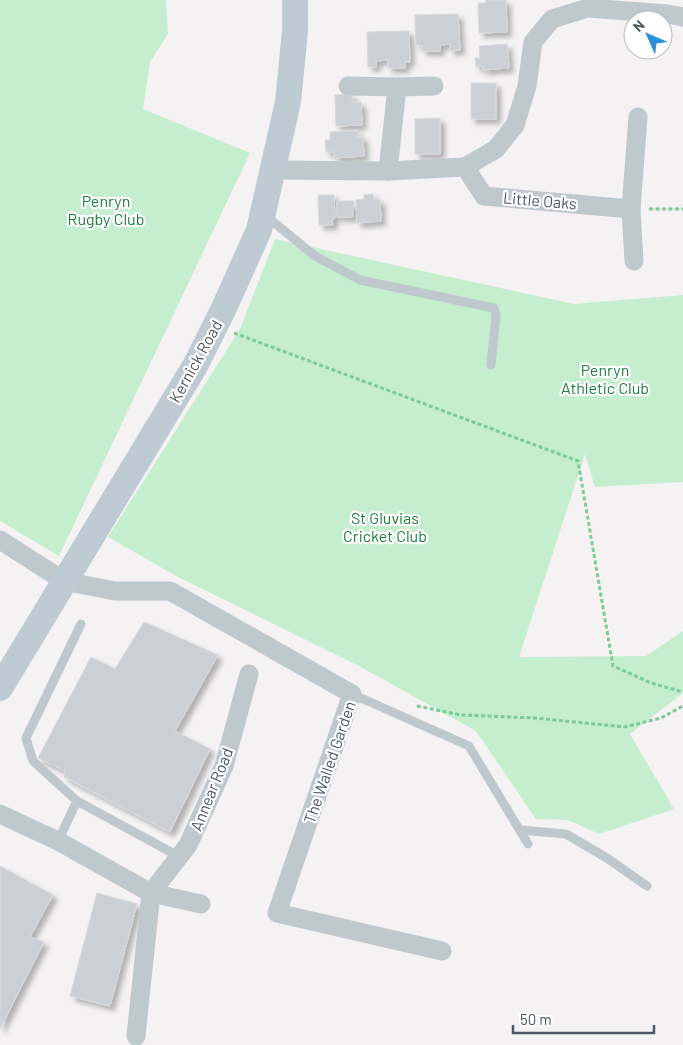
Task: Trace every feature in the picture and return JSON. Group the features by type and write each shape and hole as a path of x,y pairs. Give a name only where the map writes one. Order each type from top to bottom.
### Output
{"street":[{"name":"Kernick Road","path":"0,688 195,366 260,230 288,102 295,31 295,0"},
{"path":"274,170 388,170 465,167 496,149 515,125 527,86 533,42 552,19 588,8 613,4 683,17"},
{"path":"348,86 434,86"},
{"path":"388,170 397,87"},
{"path":"634,261 631,209 638,117"},
{"name":"Little Oaks","path":"465,167 484,196 631,209"},
{"path":"0,540 64,581"},
{"name":"The Walled Garden","path":"64,581 115,591 170,591 352,694 277,913 442,950"},
{"name":"Annear Road","path":"152,893 188,845 224,766 249,674"},
{"path":"0,814 58,841 152,893 200,904"},
{"path":"136,1036 152,893"}],"lane":[{"path":"264,214 315,256 360,280 494,308 496,315 491,365"},
{"path":"81,624 26,738 33,762 77,801 180,857"},
{"path":"352,694 469,746 528,844"},
{"path":"58,841 77,801"},
{"path":"521,830 566,834 607,858 647,886"}],"path":[{"path":"631,209 683,209"},
{"path":"215,326 578,461 613,666 651,683 683,692"},
{"path":"415,706 461,715 535,718 625,727 661,718 683,706"}],"green space":[{"name":"Penryn Rugby Club","path":"0,0 166,0 168,34 150,62 143,109 250,153 59,556 0,521"},
{"path":"275,239 574,304 683,295 683,482 595,487 585,454 519,657 646,656 683,631 683,693 630,734 674,809 599,834 568,820 536,819 476,731 359,666 176,576 108,537 240,329"}],"building":[{"path":"486,0 506,0 507,32 479,33 478,3 486,3"},
{"path":"458,14 460,50 450,51 450,44 440,45 440,51 422,51 422,45 416,45 415,15"},
{"path":"409,31 410,62 405,62 405,68 388,68 388,60 376,61 376,67 368,67 367,32"},
{"path":"507,44 509,68 483,70 483,66 476,67 475,58 480,58 479,46"},
{"path":"471,83 496,83 496,119 471,119"},
{"path":"352,94 352,102 361,102 362,125 336,126 335,95"},
{"path":"440,118 440,154 415,154 415,119"},
{"path":"358,131 358,137 363,137 364,156 334,158 334,152 326,152 325,140 330,140 330,132"},
{"path":"373,194 374,200 380,199 381,221 357,223 356,200 364,199 364,195"},
{"path":"318,195 334,195 335,218 332,220 333,225 319,225"},
{"path":"337,201 354,201 353,217 337,217"},
{"path":"144,622 218,655 175,731 210,749 170,832 64,777 65,771 38,758 91,657 115,669"},
{"path":"0,866 53,895 30,937 44,942 0,1029"},
{"path":"97,893 137,904 110,1006 70,996"}],"park label":[{"name":"Penryn Athletic Club","path":"605,378"},
{"name":"St Gluvias Cricket Club","path":"385,526"}]}
